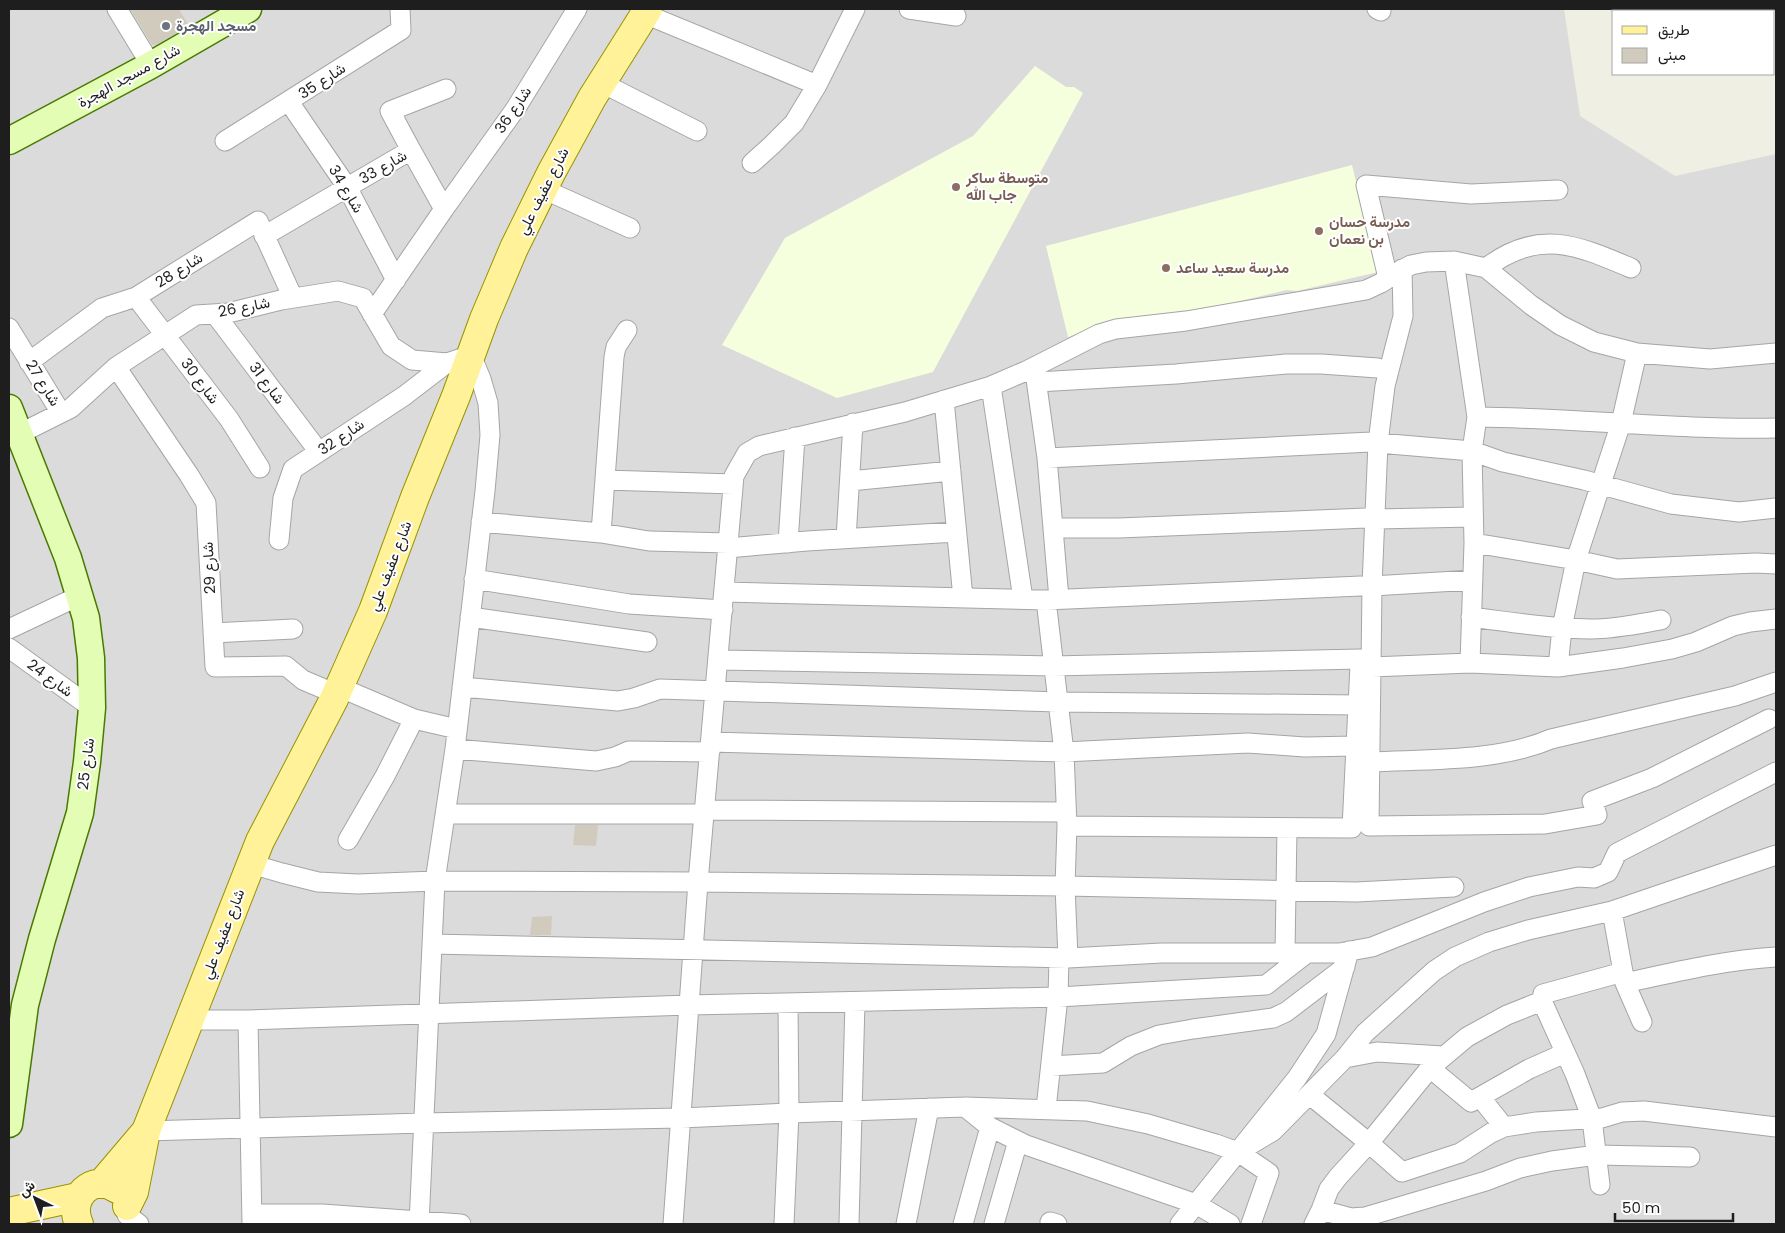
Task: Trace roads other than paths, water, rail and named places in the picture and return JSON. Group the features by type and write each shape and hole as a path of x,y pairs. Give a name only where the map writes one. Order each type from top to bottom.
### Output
{"main road":[{"name":"شارع عفيف علي","path":"129,1218 146,1131 260,840 338,691 373,611 459,359 484,318 510,257 543,189 602,83 647,11"},
{"name":"شارع عفيف علي","path":"78,1198 88,1188 101,1184 146,1131"},
{"path":"101,1184 115,1188 121,1193 129,1218"},
{"path":"9,1212 78,1198"},
{"path":"78,1198 75,1206 75,1215 79,1224"}],"street":[{"path":"117,9 151,65"},
{"name":"شارع مسجد الهجرة","path":"9,141 151,65 248,9"},
{"name":"شارع 35","path":"225,141 401,30 400,9"},
{"name":"شارع 36","path":"444,209 516,108 578,9"},
{"path":"752,163 794,123 817,85 855,9"},
{"path":"909,9 956,16"},
{"path":"647,11 817,85"},
{"path":"602,83 697,131"},
{"path":"411,150 390,111 446,88"},
{"name":"شارع 34","path":"289,102 348,188 396,280"},
{"name":"شارع 33","path":"264,236 411,150 444,209"},
{"path":"1375,442 1385,386 1403,316 1398,278 1366,185 1471,194 1558,190"},
{"path":"543,189 630,228"},
{"path":"372,314 444,209"},
{"name":"شارع 28","path":"29,362 102,308 136,297 258,221 293,298"},
{"path":"1486,268 1500,257 1526,246 1556,244 1588,250 1631,268"},
{"path":"1035,374 1091,337 1116,329 1186,321 1366,290 1398,278 1426,262 1454,262 1486,268 1531,305 1560,325 1594,342 1637,353 1710,359 1776,353"},
{"path":"1454,262 1477,417 1472,451 1474,543 1470,663"},
{"path":"1398,278 1394,309 1378,368 1367,586 1366,663 1371,762 1369,826 1545,824 1597,815 1592,801 1652,778 1769,718"},
{"name":"شارع 26","path":"19,434 71,408 116,367 196,315 228,313 293,298 338,291 363,298 390,346 412,360 459,359"},
{"name":"شارع 30","path":"136,297 228,420 260,468"},
{"name":"شارع 31","path":"215,314 319,452"},
{"name":"شارع 27","path":"9,328 61,413"},
{"path":"601,533 614,357 616,347 627,330"},
{"path":"1558,667 1562,628 1576,560 1620,423 1637,353"},
{"path":"419,1222 435,881 455,749 490,435 488,403 481,379 459,359"},
{"name":"شارع 32","path":"279,540 283,498 293,469 459,359"},
{"path":"673,1224 698,882 734,476 747,454 759,446 905,412 1035,374 1176,374 1286,364 1321,364 1378,368"},
{"name":"شارع 29","path":"116,367 189,475 206,504 215,667 286,666 303,680 338,691"},
{"path":"1035,374 1047,458 1054,528 1053,666 1064,752 1067,819 1063,958 1046,1109"},
{"path":"991,386 1023,599"},
{"path":"944,400 962,598"},
{"name":"شارع 25","path":"9,408 68,558 86,618 91,658 92,708 80,813 42,939 25,1006 9,1124"},
{"path":"1477,417 1530,417 1698,427 1776,428"},
{"path":"846,539 853,424"},
{"path":"788,543 795,437"},
{"path":"1047,458 1375,442 1472,451 1503,462 1671,504 1739,512 1776,508"},
{"path":"850,481 951,471"},
{"path":"605,480 734,484"},
{"path":"1054,528 1119,528 1473,517"},
{"path":"481,522 601,533 649,541 728,545 956,532"},
{"path":"1474,543 1576,560 1617,569 1776,564"},
{"path":"474,579 628,604 962,598 1053,599 1472,580"},
{"path":"9,629 79,596"},
{"path":"470,616 647,642"},
{"path":"1471,617 1562,628 1593,629 1628,626 1661,620"},
{"path":"718,660 1053,666 1470,663 1558,667 1672,649 1696,642 1732,626 1776,619"},
{"path":"212,633 293,629"},
{"name":"شارع 24","path":"9,648 92,708"},
{"path":"445,814 705,812 1067,819 1287,828 1352,828 1358,705 1366,663"},
{"path":"1371,762 1454,758 1516,751 1551,739 1735,696 1776,682"},
{"path":"462,686 618,701 634,698 660,688 1058,702 1358,705"},
{"path":"338,691 414,719 457,729"},
{"path":"348,840 385,776 414,719"},
{"path":"455,749 596,761 629,751 710,747 1064,752 1248,743 1305,747 1356,746"},
{"path":"1051,1066 1103,1063 1131,1046 1159,1035 1193,1028 1273,1018 1286,1012 1347,959 1484,902 1529,888 1578,877 1594,878 1608,872 1617,853 1776,772"},
{"path":"1285,953 1287,828"},
{"path":"1238,1152 1273,1131 1345,1058 1365,1033 1434,971 1455,957 1489,942 1528,930 1612,911 1776,855"},
{"path":"250,864 318,882 358,884 435,881 698,882 1065,886 1356,892 1454,887"},
{"path":"1612,911 1624,978 1642,1022"},
{"path":"432,944 1063,958 1162,953 1307,953 1347,959"},
{"path":"189,1020 248,1020 689,1005 1058,997 1266,985 1307,953"},
{"path":"1600,1185 1592,1119 1576,1074 1542,1001 1543,994 1624,978 1755,958 1776,957"},
{"path":"1180,1224 1297,1078 1326,1034 1347,959"},
{"path":"1542,1001 1507,1015 1467,1037 1436,1062 1333,1183 1318,1217 1386,1218 1520,1168 1552,1161 1597,1155 1690,1157"},
{"path":"849,1224 855,1002"},
{"path":"784,1224 789,1112 788,1003"},
{"path":"248,1020 252,1219 322,1214 462,1224"},
{"path":"1345,1058 1377,1052 1436,1062 1471,1102 1529,1069 1565,1053"},
{"path":"1310,1095 1402,1172 1460,1153 1504,1127 1536,1122 1602,1118 1622,1112 1644,1111 1776,1127"},
{"path":"1480,1097 1504,1127"},
{"path":"146,1131 680,1118 789,1112 965,1107 1087,1111 1165,1129 1238,1152 1269,1173 1251,1224"},
{"path":"965,1107 990,1127 1026,1146 1196,1204 1230,1224"},
{"path":"906,1224 929,1108"},
{"path":"963,1224 990,1127"},
{"path":"994,1224 1018,1141"}],"place":[{"name":"مسجد الهجرة","path":"166,26"},
{"name":"متوسطة ساكر جاب الله","path":"956,187"},
{"name":"مدرسة حسان بن نعمان","path":"1319,231"},
{"name":"مدرسة سعيد ساعد","path":"1166,268"}]}
